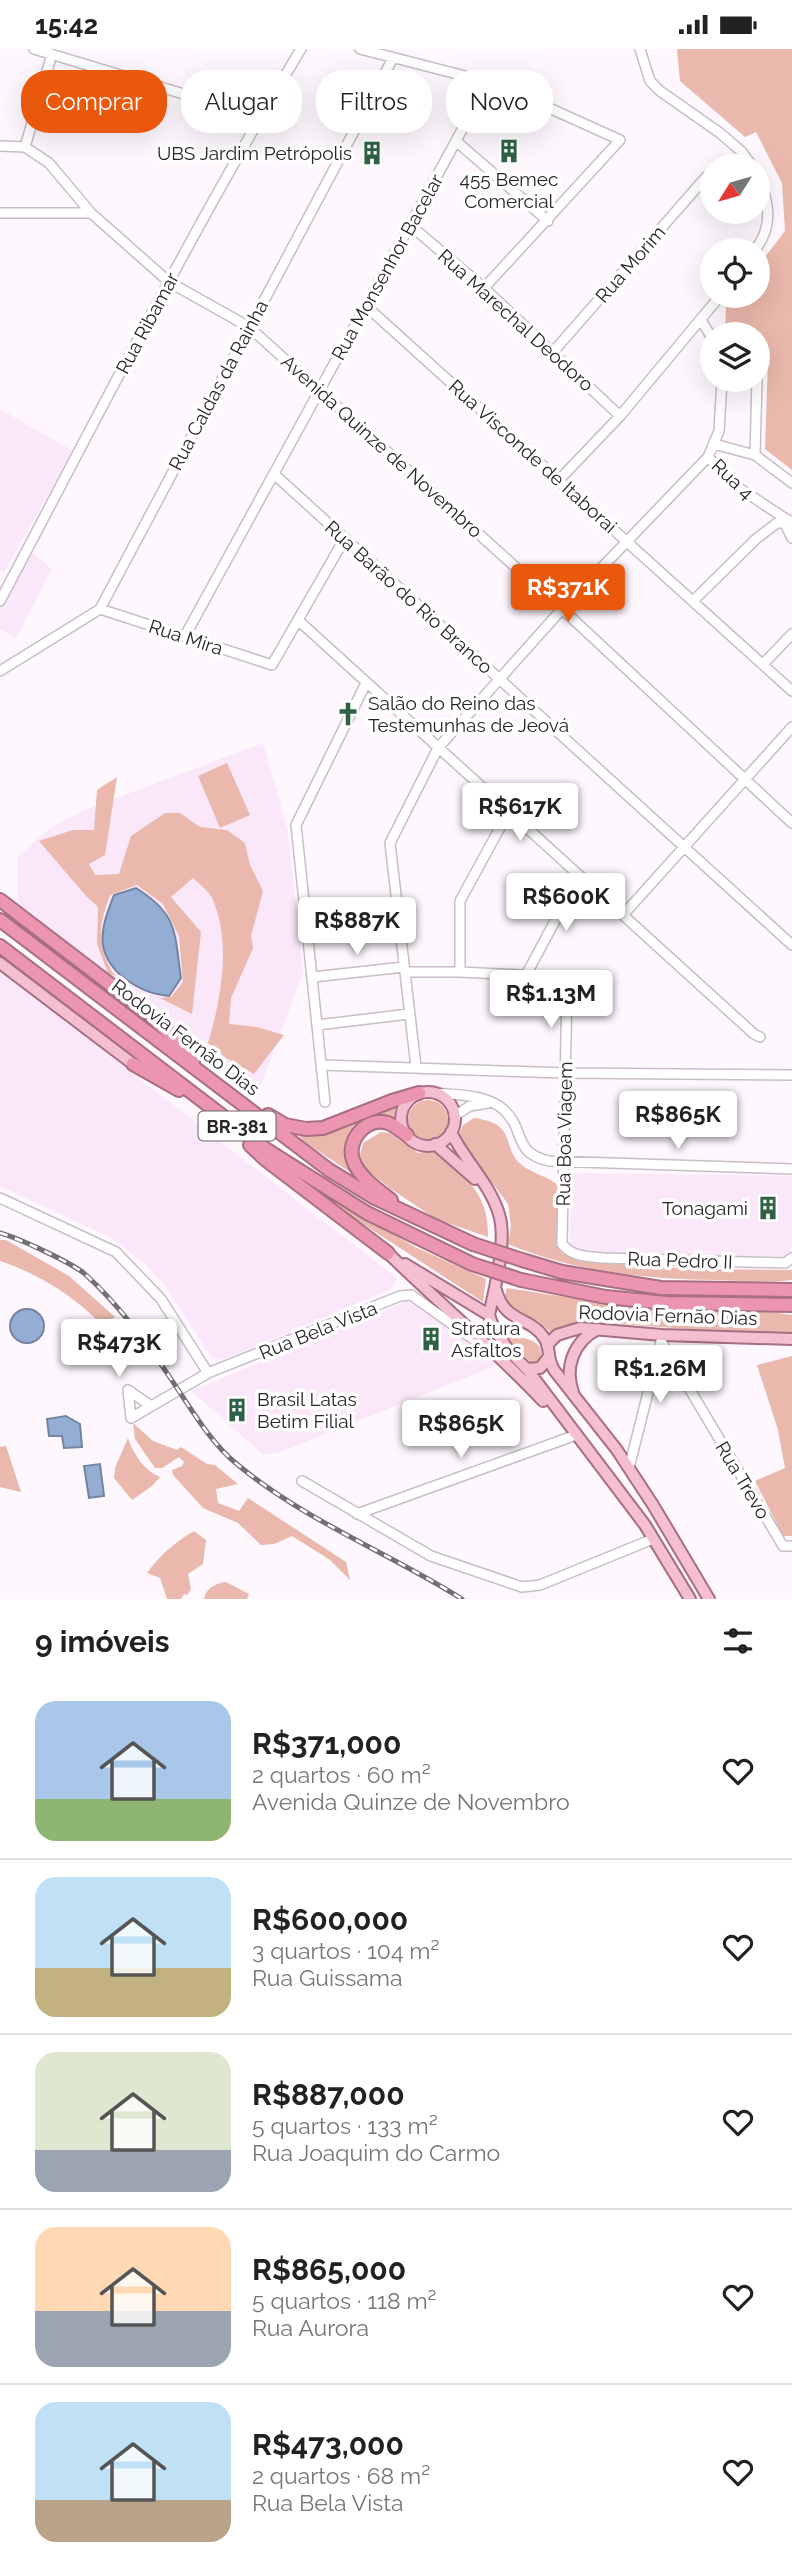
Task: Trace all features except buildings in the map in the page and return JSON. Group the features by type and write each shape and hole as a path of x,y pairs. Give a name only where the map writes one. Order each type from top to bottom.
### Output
{"highway":[{"path":"0,900 149,1014 176,1040 202,1074"},
{"name":"Rodovia Fernão Dias","path":"0,920 330,1170 373,1197 414,1217 473,1244 562,1272 661,1288 792,1290"},
{"name":"Rodovia Fernão Dias","path":"0,946 267,1150 367,1213 472,1264 522,1280 606,1297 666,1303 792,1305"},
{"name":"BR-381","path":"133,1064 198,1097"},
{"path":"223,1090 285,1125 306,1129 323,1128 419,1093"},
{"path":"213,1108 266,1160 388,1253"},
{"name":"BR-381","path":"407,1135 388,1123 368,1125 354,1138 353,1159 376,1188 414,1217"}],"main road":[{"name":"BR-381","path":"0,963 133,1064"},
{"path":"435,1145 451,1132 454,1116 448,1101 434,1093 419,1093 405,1103 402,1111 401,1119 407,1135 419,1144 435,1145 487,1192"},
{"path":"451,1132 500,1216 502,1235 489,1315"},
{"path":"388,1253 489,1315 499,1336 527,1369 653,1539 690,1599"},
{"path":"388,1253 499,1355 576,1435"},
{"path":"495,1287 505,1310 538,1331 547,1345 547,1359 540,1369 527,1369"},
{"path":"576,1398 570,1378 572,1357 583,1339 601,1328"},
{"name":"Rodovia Fernão Dias","path":"547,1345 566,1330 601,1328 661,1338 792,1339"},
{"path":"547,1359 629,1468 709,1599"},
{"path":"576,1435 599,1429"}],"street":[{"path":"34,49 181,93"},
{"name":"Rua Ribamar","path":"288,70 301,49"},
{"path":"360,49 446,71"},
{"path":"640,49 650,81 720,133 743,154"},
{"path":"0,146 25,147 52,54"},
{"name":"Rua Caldas da Rainha","path":"100,610 393,58"},
{"path":"484,288 620,140 553,109"},
{"name":"Rua Ribamar","path":"0,601 251,133"},
{"name":"Rua Monsenhor Bacelar","path":"185,636 460,133"},
{"path":"456,141 548,221"},
{"name":"Avenida Quinze de Novembro","path":"25,147 49,163 92,213 169,282 249,327 321,390 792,823"},
{"name":"Rua Morim","path":"553,352 700,184"},
{"path":"0,213 92,213"},
{"name":"Rua Marechal Deodoro","path":"410,225 484,288 620,416"},
{"name":"Rua Visconde de Itaborai","path":"366,306 792,691"},
{"path":"559,480 620,416 710,308"},
{"name":"Rua 4","path":"721,392 719,431 708,457 738,488 789,520"},
{"path":"755,455 757,392"},
{"path":"714,444 755,455 792,483"},
{"path":"416,1067 390,843 438,748 562,609 708,457"},
{"name":"Rua Barão do Rio Branco","path":"274,474 792,945"},
{"path":"693,601 756,539 777,523 789,520 788,533 792,538"},
{"path":"345,538 299,621 760,1037"},
{"path":"0,671 100,610"},
{"name":"Rua Mira","path":"100,610 272,665 299,621"},
{"path":"763,664 792,634"},
{"path":"325,1102 296,825 366,683"},
{"path":"623,915 792,727"},
{"path":"460,972 460,901 509,813"},
{"path":"313,977 404,969 526,975 579,876"},
{"name":"Rua Boa Viagem","path":"526,975 561,977 567,985 562,1161 562,1244 567,1250"},
{"path":"317,1025 409,1014"},
{"path":"322,1065 565,1073 792,1075"},
{"path":"434,1093 467,1096 495,1103 512,1119 528,1153 536,1159 792,1169"},
{"path":"454,1116 476,1105 495,1103"},
{"path":"0,1198 116,1252 161,1299 208,1373"},
{"name":"Rua Pedro II","path":"567,1250 576,1255 603,1258 785,1263 792,1258"},
{"name":"Rua Bela Vista","path":"151,1406 128,1391 131,1418 208,1373 400,1296 411,1295 463,1333 499,1355"},
{"path":"629,1468 661,1338"},
{"name":"Rua Trevo","path":"661,1338 787,1546"},
{"path":"357,1514 576,1435"},
{"path":"302,1481 431,1556 522,1587 540,1585 653,1539"}],"shaded area":[{"path":"677,49 792,49 792,470 765,449 767,392 770,392 770,322 725,322 726,308 770,308 770,250 785,231 782,183 770,154 767,154 756,132 745,137 680,81"},
{"path":"0,409 73,451 4,572 0,570"},
{"path":"31,552 52,569 16,638 0,629 0,603"},
{"path":"263,743 288,831 303,973 258,1093 18,910 18,856 53,826 87,809"},
{"path":"227,763 250,815 220,828 198,776"},
{"path":"117,777 105,855 89,864 95,875 119,874 131,836 165,813 180,813 200,827 227,830 245,843 250,865 263,891 251,936 253,948 231,998 229,1024 257,1027 284,1035 254,1074 226,1058 208,1043 220,990 223,951 218,915 206,890 193,878 171,897 201,932 192,1014 160,998 171,997 183,982 179,936 163,904 137,885 110,895 101,927 102,946 115,976 108,973 97,944 98,907 39,841 73,830 94,830 97,790"},
{"path":"0,971 397,1278 395,1285 387,1291 223,1360 212,1358 163,1283 143,1262 111,1238 0,1186"},
{"path":"428,1100 442,1106 448,1120 442,1134 428,1140 414,1134 408,1120 414,1106"},
{"path":"396,1103 393,1119 351,1139 359,1178 306,1143 296,1133"},
{"path":"474,1118 498,1126 507,1138 516,1159 523,1166 558,1185 559,1248 579,1261 691,1269 792,1270 792,1280 637,1276 559,1261 508,1244 511,1226 508,1204 458,1137 463,1125"},
{"path":"381,1132 390,1133 418,1153 436,1151 466,1178 485,1209 488,1237 436,1219 364,1168 360,1155 363,1143"},
{"path":"571,1173 792,1176 792,1245 789,1256 582,1256 570,1245"},
{"path":"305,1181 415,1247 486,1279 483,1302 343,1211"},
{"path":"0,1240 6,1240 69,1276 115,1317 102,1325 55,1287 0,1261"},
{"path":"507,1288 662,1308 792,1315 792,1333 583,1321 552,1333 538,1321 517,1315 503,1303"},
{"name":"Stratura Asfaltos","path":"407,1301 488,1354 497,1365 280,1452 264,1455 191,1391"},
{"path":"498,1322 511,1334 537,1344 540,1348 540,1361 531,1363 501,1330"},
{"path":"792,1356 792,1536 783,1536 755,1481 785,1468 778,1430 757,1365"},
{"path":"133,1423 153,1441 177,1450 181,1447 207,1464 215,1465 238,1484 216,1489 218,1503 239,1511 248,1498 346,1562 350,1580 330,1560 292,1536 274,1544 261,1545 238,1523 203,1508 173,1475 172,1470 182,1466 184,1462 179,1457 162,1468 155,1468 135,1439"},
{"path":"128,1438 140,1461 160,1477 132,1500 114,1478 115,1468"},
{"path":"6,1446 21,1492 0,1487 0,1447"},
{"path":"194,1531 206,1540 203,1564 188,1574 191,1589 187,1595 184,1594 181,1599 167,1599 160,1578 147,1573 168,1549"},
{"path":"226,1582 249,1594 247,1599 204,1599 212,1587"}],"water":[{"path":"136,888 160,907 172,926 181,978 169,996 145,990 124,978 114,969 104,949 103,929 114,895"},
{"path":"27,1309 39,1314 44,1326 39,1338 27,1343 15,1338 10,1326 15,1314"},
{"path":"66,1416 80,1424 82,1447 64,1448 62,1436 49,1436 47,1419"},
{"path":"100,1464 104,1496 89,1498 84,1466"}],"railway":[{"path":"0,1233 32,1245 86,1275 122,1312 195,1416 238,1465 291,1503 462,1599"}],"place":[{"name":"455 Bemec Comercial","path":"509,151"},
{"name":"UBS Jardim Petrópolis","path":"372,153"},
{"name":"Salão do Reino das Testemunhas de Jeová","path":"348,714"},
{"name":"Tonagami","path":"768,1208"},
{"name":"Stratura Asfaltos","path":"431,1339"},
{"name":"Brasil Latas Betim Filial","path":"237,1410"}]}
